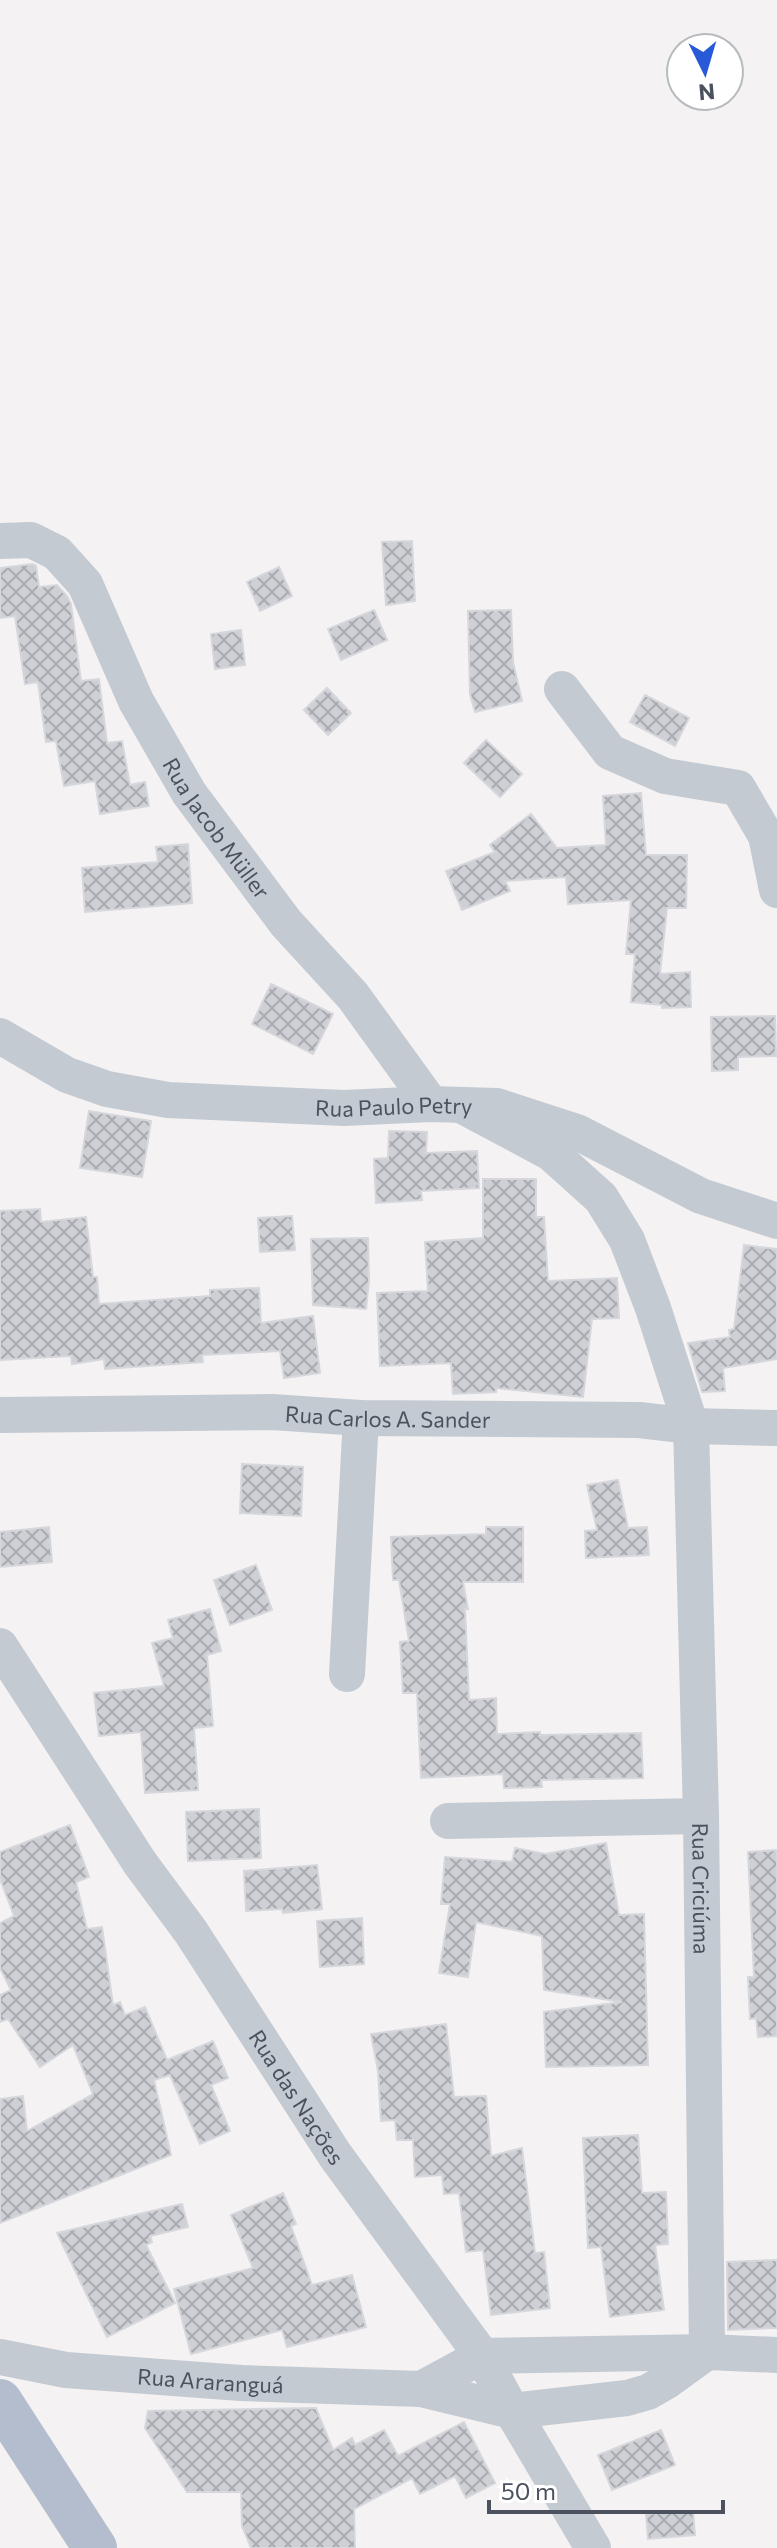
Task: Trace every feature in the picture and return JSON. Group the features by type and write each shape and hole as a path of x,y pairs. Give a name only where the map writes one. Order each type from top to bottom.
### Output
{"main road":[{"path":"0,2401 95,2548"}],"street":[{"name":"Rua Jacob Müller","path":"16,540 57,553 85,584 136,701 189,793 286,923 446,1104"},
{"path":"562,689 610,752 665,776 738,788 766,836 777,890"},
{"name":"Rua Paulo Petry","path":"0,1036 67,1075 107,1089 168,1100 344,1108 446,1104 497,1106 577,1132 701,1196 777,1221"},
{"name":"Rua Criciúma","path":"446,1104 551,1153 601,1198 627,1240 653,1308 691,1426 701,1816 707,2352"},
{"name":"Rua Carlos A. Sander","path":"0,1415 272,1412 361,1418 639,1420 691,1426 777,1428"},
{"path":"347,1674 361,1418"},
{"name":"Rua das Nações","path":"0,1646 335,2155 482,2356 593,2548"},
{"path":"448,1821 701,1816"},
{"path":"421,2389 482,2356 707,2352 777,2355"},
{"name":"Rua Araranguá","path":"0,2357 66,2370 241,2383 421,2389 512,2411 627,2398 648,2392 707,2352"}],"building":[{"path":"412,541 415,601 386,605 382,542"},
{"path":"36,566 39,587 57,585 71,604 81,681 99,679 107,743 122,741 130,785 145,782 149,806 100,814 95,781 64,786 56,741 46,742 38,682 25,684 15,616 0,618 0,568"},
{"path":"279,567 292,596 260,611 247,582"},
{"path":"374,610 387,640 341,660 328,629"},
{"path":"511,610 513,662 522,701 475,712 470,694 468,611"},
{"path":"241,630 245,665 215,669 211,634"},
{"path":"327,688 351,713 328,735 304,710"},
{"path":"645,695 689,718 675,746 630,722"},
{"path":"486,740 522,774 500,797 464,763"},
{"path":"641,793 646,855 687,855 686,908 667,908 660,974 690,972 691,1007 662,1008 662,1005 631,1002 635,954 626,954 631,900 568,904 566,877 505,881 510,891 462,910 446,871 495,852 490,845 531,814 557,848 606,845 603,796"},
{"path":"188,844 192,903 85,912 82,868 158,862 156,847"},
{"path":"271,984 333,1014 313,1054 252,1024"},
{"path":"775,1016 776,1056 738,1057 738,1070 712,1071 711,1017"},
{"path":"89,1111 151,1121 142,1177 80,1168"},
{"path":"389,1131 427,1132 426,1153 477,1151 479,1188 421,1191 422,1200 376,1203 374,1159 388,1158"},
{"path":"483,1179 536,1179 536,1217 544,1217 548,1281 617,1278 619,1318 592,1319 583,1397 496,1388 496,1392 453,1394 451,1363 380,1366 377,1293 428,1291 425,1242 483,1238"},
{"path":"40,1209 41,1222 86,1217 99,1304 210,1296 210,1290 259,1288 261,1323 313,1316 320,1373 284,1378 280,1351 202,1355 203,1362 105,1369 104,1359 72,1364 71,1356 0,1360 0,1211"},
{"path":"292,1216 295,1250 260,1252 258,1218"},
{"path":"368,1238 366,1309 313,1305 311,1239"},
{"path":"744,1245 777,1249 777,1359 723,1368 725,1391 702,1392 688,1343 730,1337 729,1330 734,1329"},
{"path":"242,1464 303,1467 301,1516 240,1513"},
{"path":"618,1480 628,1528 647,1527 649,1555 586,1558 585,1531 597,1530 587,1485"},
{"path":"49,1527 52,1562 0,1567 0,1532"},
{"path":"486,1527 523,1527 523,1582 463,1582 468,1609 465,1609 469,1700 496,1698 497,1734 641,1733 643,1778 541,1780 542,1787 504,1788 503,1774 421,1778 417,1693 403,1693 400,1642 409,1641 399,1580 393,1580 391,1537 486,1534"},
{"path":"256,1565 272,1610 230,1625 214,1580"},
{"path":"210,1609 221,1651 207,1655 213,1726 194,1728 198,1790 145,1793 141,1732 99,1736 94,1693 164,1686 152,1643 173,1638 168,1620"},
{"path":"259,1809 261,1858 188,1861 186,1812"},
{"path":"70,1825 89,1877 76,1882 87,1929 102,1927 113,2005 120,2002 125,2015 145,2007 167,2060 213,2041 228,2078 211,2085 230,2131 200,2144 170,2075 154,2080 171,2155 0,2223 0,2099 23,2096 27,2131 93,2094 73,2045 40,2067 8,2019 0,2022 0,1995 11,1990 0,1968 0,1923 14,1916 0,1879 0,1852"},
{"path":"606,1843 619,1915 644,1914 648,2065 546,2067 544,2012 622,2002 544,1990 542,1936 476,1922 468,1977 439,1973 450,1904 441,1904 445,1857 512,1862 515,1848 545,1854"},
{"path":"777,1850 777,2036 758,2037 756,2018 750,2019 748,1977 754,1977 748,1852"},
{"path":"317,1865 322,1909 283,1913 282,1909 246,1911 244,1871"},
{"path":"362,1918 364,1964 320,1967 317,1921"},
{"path":"446,2024 454,2097 486,2096 491,2156 522,2148 535,2253 544,2252 550,2308 491,2315 483,2250 466,2252 459,2193 444,2194 442,2175 415,2177 413,2140 397,2140 395,2120 381,2121 378,2071 371,2034"},
{"path":"638,2135 642,2193 666,2192 668,2244 655,2245 664,2310 610,2317 601,2247 588,2248 583,2138"},
{"path":"283,2193 296,2224 291,2226 312,2285 352,2275 366,2327 287,2347 282,2330 191,2354 174,2289 253,2268 231,2215"},
{"path":"182,2204 188,2227 150,2236 152,2242 146,2245 175,2303 107,2337 57,2233"},
{"path":"777,2260 777,2328 728,2330 727,2262"},
{"path":"316,2408 333,2450 352,2438 355,2445 384,2430 398,2456 464,2422 495,2483 466,2498 455,2476 420,2494 412,2478 354,2509 355,2548 251,2548 242,2526 241,2492 187,2492 145,2428 148,2411"},
{"path":"661,2430 675,2465 612,2490 598,2455"},
{"path":"693,2511 695,2535 648,2539 646,2514"}]}
